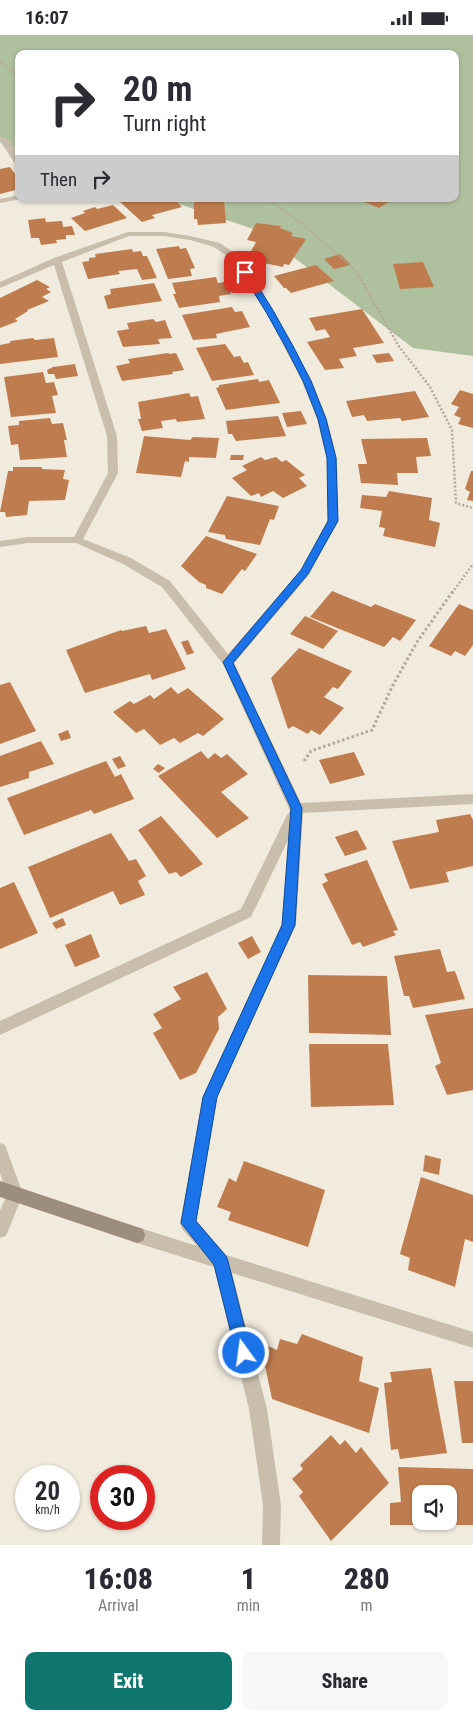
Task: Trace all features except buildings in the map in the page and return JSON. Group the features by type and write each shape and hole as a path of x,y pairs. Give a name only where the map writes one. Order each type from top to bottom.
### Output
{"street":[{"path":"0,138 5,141 15,158"},
{"path":"0,201 15,198"},
{"path":"0,285 57,260 128,234 164,234 216,245 237,259 270,312 307,381 322,419 332,458 333,521 305,572 228,662"},
{"path":"57,260 112,436 114,473 77,540"},
{"path":"0,544 28,540 77,540 127,561 166,584 228,662 296,808 289,925 210,1097 188,1223 220,1261 258,1409 272,1505 270,1545"},
{"path":"296,808 473,799"},
{"path":"0,1028 246,913 296,808"},
{"path":"0,1150 8,1191 0,1230"},
{"path":"8,1191 137,1235 473,1340"}],"path":[{"path":"0,61 15,74"},
{"path":"271,202 304,225 357,272 398,345 430,387 449,421 452,430 456,503 473,508"},
{"path":"287,786 311,751 372,730 417,642 473,564"}],"green space":[{"path":"0,35 473,35 473,356 413,348 259,231 173,202 459,202 459,50 15,50 15,148 0,142"}],"route":[{"path":"244,1353 220,1261 188,1223 210,1097 289,925 296,808 228,662 305,572 333,521 332,458 322,419 307,381 289,346 245,272"}]}
